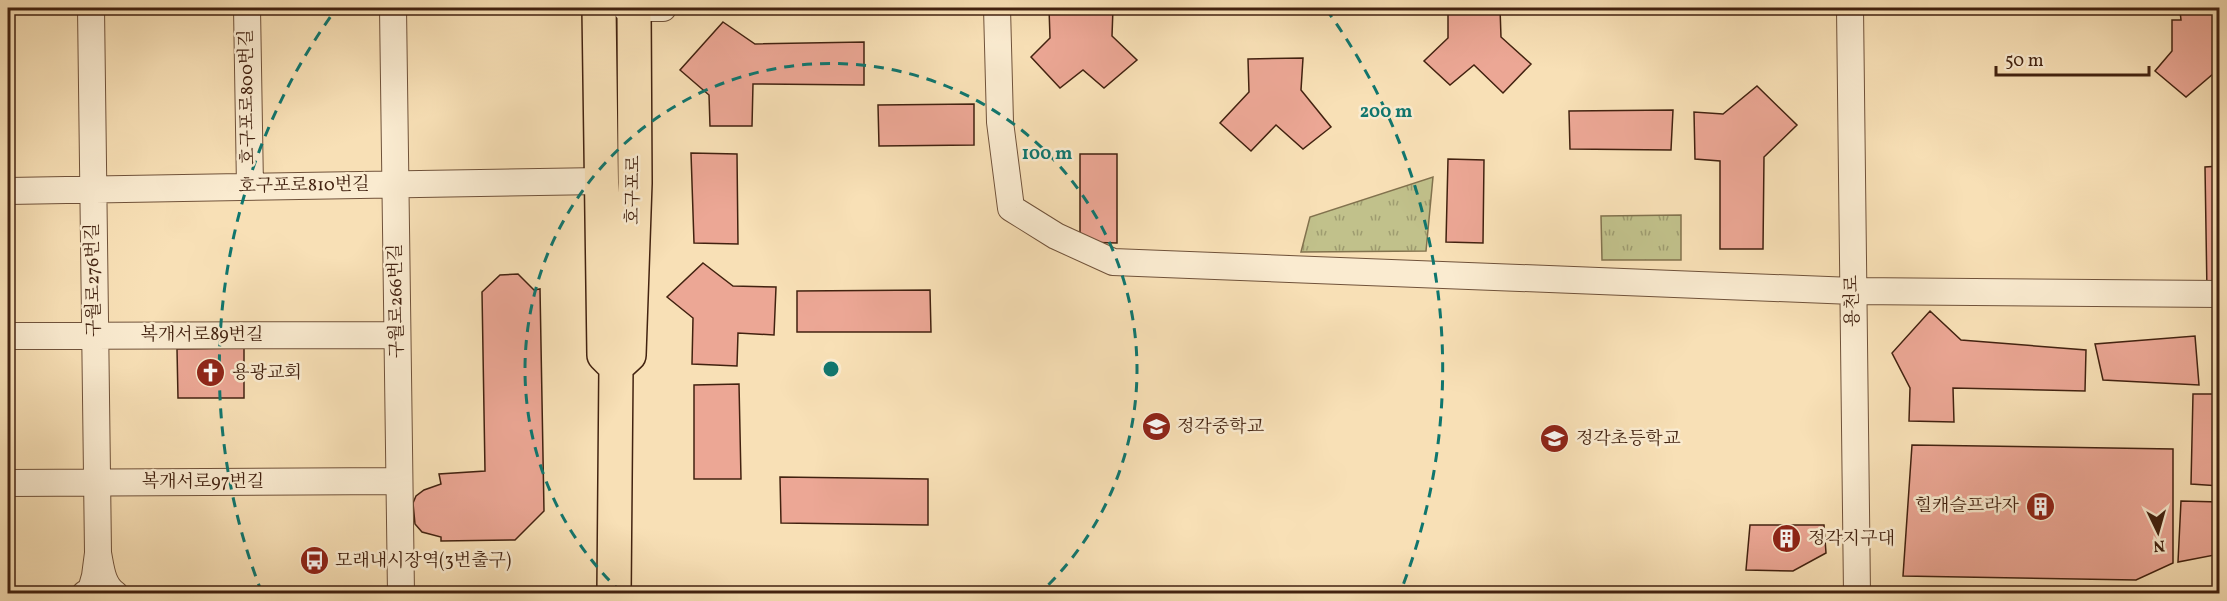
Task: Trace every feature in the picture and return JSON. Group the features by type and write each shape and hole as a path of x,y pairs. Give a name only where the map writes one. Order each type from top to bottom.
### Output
{"main road":[{"name":"호구포로","path":"599,8 604,355 616,367 614,594"},
{"name":"호구포로","path":"616,367 629,355 635,183 634,8"}],"street":[{"name":"구월로276번길","path":"91,8 98,553"},
{"name":"호구포로800번길","path":"247,8 250,187"},
{"name":"구월로266번길","path":"393,8 401,594"},
{"path":"626,8 663,8"},
{"path":"997,8 1000,122 1011,208 1056,236 1113,262 1853,291 2220,294"},
{"name":"용천로","path":"1850,8 1857,594"},
{"name":"호구포로810번길","path":"8,191 601,181"},
{"name":"복개서로89번길","path":"8,336 397,334"},
{"name":"복개서로97번길","path":"8,483 399,481"},
{"path":"85,594 91,590 98,553"},
{"path":"98,553 102,576 109,589 115,594"}],"path":[{"path":"1796,10 1909,11"}],"green space":[{"path":"1433,177 1426,251 1301,252 1310,217"},
{"path":"1681,215 1681,260 1602,260 1601,216"}],"building":[{"path":"1049,8 1113,8 1112,36 1137,60 1104,88 1083,70 1060,88 1031,57 1050,38"},
{"path":"1448,8 1500,8 1501,37 1531,64 1503,93 1474,65 1450,85 1424,61 1448,38"},
{"path":"2220,10 2220,80 2213,74 2186,97 2155,71 2172,51 2172,20 2181,20 2180,11"},
{"path":"723,22 755,44 864,42 864,85 753,84 752,126 710,126 709,95 680,70"},
{"path":"1303,58 1301,90 1331,127 1303,149 1276,125 1251,151 1220,123 1249,92 1248,59"},
{"path":"1757,86 1797,125 1764,157 1763,249 1720,249 1720,161 1695,159 1694,112 1723,114"},
{"path":"974,104 974,145 879,146 878,105"},
{"path":"1673,110 1671,150 1570,149 1569,111"},
{"path":"691,153 737,154 738,244 694,243"},
{"path":"1080,154 1117,154 1117,243 1080,242"},
{"path":"1448,159 1484,160 1483,243 1446,242"},
{"path":"2220,166 2220,293 2207,293 2205,167"},
{"path":"703,263 733,286 776,287 774,335 738,333 737,366 692,364 693,318 667,297"},
{"path":"518,274 534,290 540,289 544,511 515,540 441,541 441,537 422,532 415,524 413,503 416,496 424,490 441,484 439,474 485,471 482,292 500,275"},
{"path":"930,290 931,332 797,332 797,291"},
{"path":"1930,311 1961,340 2086,350 2085,391 1953,388 1954,422 1909,421 1910,388 1892,353"},
{"path":"2195,336 2199,385 2103,380 2095,344"},
{"name":"용광교회","path":"244,348 244,398 178,398 177,349"},
{"path":"739,384 741,479 694,479 694,385"},
{"path":"2193,394 2220,394 2220,486 2191,484"},
{"name":"힐캐슬프라자","path":"1912,445 2173,449 2173,563 2136,580 1903,576"},
{"path":"780,477 928,479 928,525 781,523"},
{"path":"2181,501 2220,502 2220,554 2178,562"},
{"name":"정각지구대","path":"1750,525 1824,525 1826,553 1793,571 1746,570"}],"place":[{"name":"용광교회","path":"211,373"},
{"name":"정각중학교","path":"1156,427"},
{"name":"정각초등학교","path":"1555,439"},
{"name":"힐캐슬프라자","path":"2040,506"},
{"name":"정각지구대","path":"1787,539"},
{"name":"모래내시장역(3번출구)","path":"314,561"}]}
